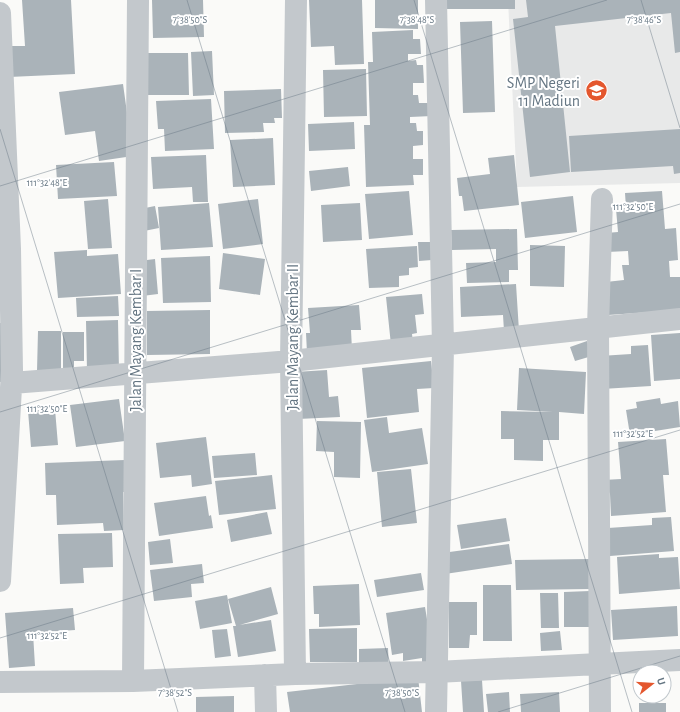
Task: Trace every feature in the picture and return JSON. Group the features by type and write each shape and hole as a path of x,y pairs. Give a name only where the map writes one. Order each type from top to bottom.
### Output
{"street":[{"name":"Jalan Mayang Kembar I","path":"134,681 134,374 138,0"},
{"name":"Jalan Mayang Kembar II","path":"295,674 291,361 296,0"},
{"path":"436,0 443,346 436,712"},
{"path":"0,13 10,249 12,383 0,581"},
{"path":"600,712 601,664 598,327 602,198"},
{"path":"12,383 291,361 443,346 598,327 680,319"},
{"path":"0,682 134,681 295,674 436,672 680,660"},
{"path":"266,675 266,712"}],"shaded area":[{"name":"SMP Negeri 11 Madiun","path":"508,0 680,0 680,183 517,187"}],"building":[{"path":"22,0 71,0 75,74 9,77 8,46 25,46"},
{"path":"152,0 203,0 204,37 153,38"},
{"path":"309,0 362,0 364,64 335,65 334,46 311,47"},
{"path":"375,0 418,0 418,29 375,28"},
{"path":"445,0 515,0 515,9 445,9"},
{"path":"526,0 680,0 680,52 675,53 671,13 555,26 570,172 530,177 513,19 528,17"},
{"path":"492,21 495,112 463,113 460,22"},
{"path":"413,30 413,39 420,39 421,54 408,54 408,61 416,60 417,65 423,65 424,83 413,83 413,95 418,95 419,103 432,103 432,116 410,117 410,123 416,123 417,131 423,131 423,145 413,146 413,159 423,159 423,175 413,175 414,185 366,187 364,125 370,125 368,62 373,62 372,32"},
{"path":"212,51 214,95 193,96 191,52"},
{"path":"143,53 188,53 189,95 143,95"},
{"path":"366,69 367,116 324,117 323,70"},
{"path":"123,84 133,156 99,161 95,131 65,135 59,92"},
{"path":"281,89 282,118 274,118 275,123 263,123 264,132 225,133 224,91"},
{"path":"211,99 214,149 165,151 164,129 158,129 156,101"},
{"path":"354,122 355,149 309,151 308,124"},
{"path":"680,129 680,173 674,174 673,166 571,172 569,136"},
{"path":"273,138 275,185 233,187 230,140"},
{"path":"206,155 208,202 193,202 192,187 153,189 151,157"},
{"path":"514,155 519,205 464,211 462,196 459,196 457,178 490,174 488,158"},
{"path":"114,162 117,196 58,199 56,165"},
{"path":"348,167 350,186 311,191 309,171"},
{"path":"409,191 413,235 369,239 365,194"},
{"path":"662,191 665,229 676,228 678,260 669,261 670,277 680,277 680,310 608,315 606,282 624,280 622,265 629,265 628,251 607,252 606,233 618,232 616,209 626,208 625,193"},
{"path":"573,196 577,232 525,238 521,202"},
{"path":"108,199 112,248 88,249 84,201"},
{"path":"258,199 263,244 223,249 218,204"},
{"path":"209,203 213,247 161,250 158,207"},
{"path":"360,203 362,240 323,242 321,205"},
{"path":"155,206 159,228 144,231 140,209"},
{"path":"517,229 518,270 509,270 509,282 467,283 466,263 496,262 496,249 452,250 451,230"},
{"path":"418,242 431,242 432,260 419,261"},
{"path":"530,245 565,246 564,287 530,286"},
{"path":"417,246 418,267 409,268 409,275 399,276 399,287 369,288 366,249"},
{"path":"87,250 87,256 118,254 121,294 58,298 54,252"},
{"path":"223,253 265,259 260,295 219,289"},
{"path":"210,256 211,302 163,303 161,258"},
{"path":"155,259 158,294 142,296 139,261"},
{"path":"516,284 519,331 504,331 503,315 461,317 460,287"},
{"path":"422,294 424,314 415,315 417,333 412,334 413,343 391,345 386,297"},
{"path":"118,296 119,316 77,317 76,298"},
{"path":"359,305 361,330 351,330 352,350 307,353 306,333 310,333 308,308"},
{"path":"210,310 210,354 147,355 147,311"},
{"path":"118,320 119,371 87,371 86,321"},
{"path":"0,323 3,323 5,382 0,382"},
{"path":"38,331 61,331 61,372 37,371"},
{"path":"63,332 84,332 84,361 74,361 74,372 63,372"},
{"path":"680,333 680,379 654,381 651,335"},
{"path":"587,341 592,356 575,361 570,347"},
{"path":"648,345 651,386 602,389 600,356 631,354 631,346"},
{"path":"431,361 434,388 417,389 419,412 367,418 362,368"},
{"path":"519,368 586,372 584,414 559,412 559,440 543,440 543,461 514,460 514,439 501,439 501,411 553,412 517,410"},
{"path":"327,370 329,397 338,396 340,417 298,419 295,372"},
{"path":"660,398 661,404 678,401 680,427 630,435 626,410 637,408 636,402"},
{"path":"119,399 125,441 76,447 70,405"},
{"path":"55,409 58,445 31,447 28,411"},
{"path":"387,417 389,433 422,428 428,464 372,472 364,420"},
{"path":"317,421 361,422 360,478 334,477 334,452 316,451"},
{"path":"206,437 212,484 192,487 191,475 160,478 156,443"},
{"path":"666,439 669,475 663,475 666,512 611,516 610,494 603,480 621,479 618,442"},
{"path":"255,453 257,475 214,478 212,456"},
{"path":"125,460 126,492 123,492 124,530 104,531 103,523 57,525 56,495 46,495 45,463"},
{"path":"411,469 417,523 382,527 377,472"},
{"path":"272,475 276,509 219,515 215,481"},
{"path":"206,496 209,516 211,515 213,528 159,536 154,503"},
{"path":"267,512 272,534 231,542 227,520"},
{"path":"671,517 674,551 610,556 608,528 652,525 652,518"},
{"path":"506,518 510,541 461,549 457,525"},
{"path":"112,533 113,567 83,568 84,583 60,584 58,534"},
{"path":"170,539 173,563 150,565 148,542"},
{"path":"509,544 512,564 445,574 442,553"},
{"path":"659,554 659,558 678,557 680,589 619,594 617,557"},
{"path":"590,559 590,589 516,590 515,560"},
{"path":"202,564 204,583 191,584 192,597 154,601 150,570"},
{"path":"421,573 424,590 377,597 374,580"},
{"path":"359,584 360,625 319,627 319,614 314,614 313,586"},
{"path":"483,585 511,585 512,641 483,641"},
{"path":"271,587 278,614 236,626 228,599"},
{"path":"590,591 590,627 564,627 564,592"},
{"path":"540,593 558,593 559,628 541,628"},
{"path":"227,595 232,623 200,629 195,601"},
{"path":"449,602 477,602 477,635 470,635 469,648 449,648"},
{"path":"677,606 678,636 613,640 611,610"},
{"path":"425,607 434,662 422,663 422,658 403,661 403,653 392,655 386,613"},
{"path":"73,608 75,630 33,633 35,666 9,668 5,613"},
{"path":"271,620 276,651 238,657 233,626"},
{"path":"357,628 357,662 310,662 309,629"},
{"path":"227,629 231,656 215,658 212,630"},
{"path":"560,631 562,650 541,651 540,633"},
{"path":"388,648 389,670 359,671 359,649"},
{"path":"418,677 422,712 290,712 287,692"},
{"path":"482,680 484,712 463,712 461,681"},
{"path":"509,692 510,712 488,712 486,694"},
{"path":"559,692 560,712 521,712 520,694"},
{"path":"234,696 234,712 196,712 196,697"},
{"path":"639,704 666,704 666,712 639,712"}],"place":[{"name":"SMP Negeri 11 Madiun","path":"596,91"}]}
